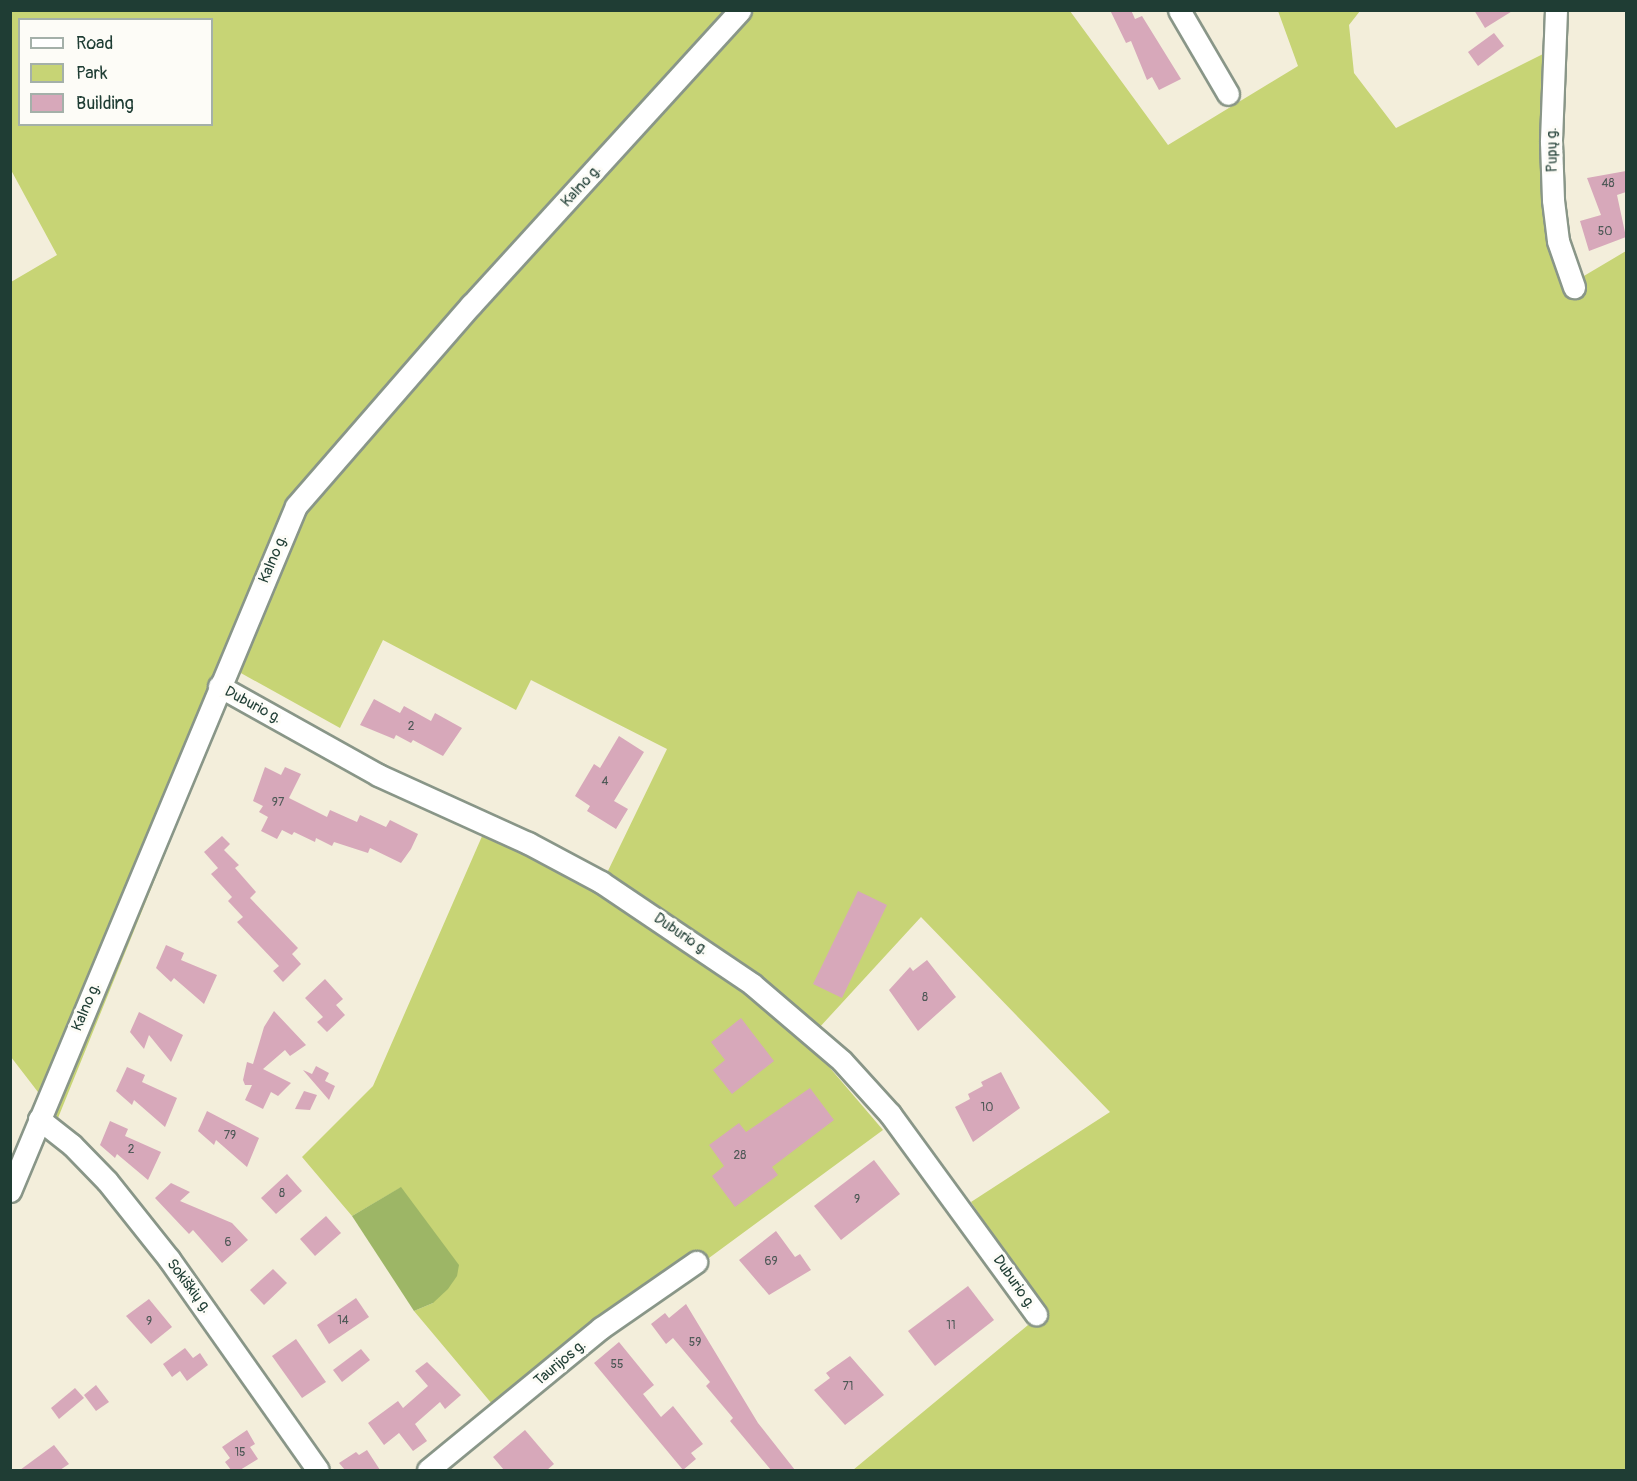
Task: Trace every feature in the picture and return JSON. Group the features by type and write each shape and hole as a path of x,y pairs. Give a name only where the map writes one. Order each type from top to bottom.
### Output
{"street":[{"name":"Kalno g.","path":"10,1191 296,506 471,305 740,10"},
{"path":"1179,10 1228,94"},
{"name":"Pupų g.","path":"1556,10 1551,142 1553,200 1558,242 1574,287"},
{"name":"Duburio g.","path":"219,686 378,775 528,843 601,882 752,984 842,1061 890,1114 1036,1314"},
{"name":"Sokiškių g.","path":"39,1119 72,1145 107,1181 159,1246 318,1470"},
{"name":"Taurijos g.","path":"428,1470 601,1328 696,1262"}],"green space":[{"path":"11,11 1070,11 1168,145 1298,66 1278,11 1360,11 1349,25 1354,73 1396,128 1543,54 1551,226 1567,286 1626,251 1626,1470 853,1470 1045,1311 971,1202 1110,1112 921,917 807,1041 883,1130 573,1358 503,1417 414,1311 433,1303 400,1188 352,1216 302,1157 373,1086 490,818 605,877 667,749 531,680 516,710 383,640 340,728 239,672 58,1118 11,1057 11,282 57,255 11,170"},
{"path":"401,1187 459,1265 457,1276 448,1289 433,1303 414,1311 352,1216"}],"building":[{"path":"1110,10 1131,10 1135,19 1142,16 1181,79 1159,90 1152,77 1147,80 1131,41 1126,43"},
{"path":"1474,10 1514,10 1485,28"},
{"path":"1494,33 1504,46 1478,66 1468,52"},
{"path":"1626,171 1626,192 1617,195 1626,237 1589,251 1580,221 1601,215 1587,178"},
{"path":"374,699 400,713 404,706 431,721 435,713 462,728 443,756 413,740 411,743 396,735 394,739 360,725"},
{"path":"619,736 644,752 614,801 628,809 616,829 587,811 590,806 575,796 594,764 600,768"},
{"path":"265,767 281,775 285,767 301,774 289,798 327,817 330,810 357,822 360,815 386,827 390,820 418,834 411,849 401,863 370,848 368,853 334,842 332,846 316,838 315,842 294,832 292,835 282,830 277,839 261,831 268,817 259,812 263,806 253,801"},
{"path":"222,836 230,844 224,850 239,865 235,868 256,892 250,898 298,948 292,954 301,964 283,982 273,971 279,966 237,922 243,917 228,901 232,897 211,874 218,868 204,852"},
{"path":"858,891 887,905 842,998 813,984"},
{"path":"166,945 184,953 181,960 217,975 204,1004 174,978 171,982 156,968"},
{"path":"927,960 956,997 918,1031 889,990 910,967 913,971"},
{"path":"325,979 343,999 336,1005 345,1015 327,1032 317,1022 323,1017 305,998"},
{"path":"274,1011 306,1045 290,1056 285,1050 263,1069 291,1083 278,1096 271,1092 263,1109 245,1100 252,1085 245,1085 243,1080 247,1062 253,1064 264,1027"},
{"path":"139,1012 183,1035 171,1062 149,1035 144,1049 130,1032"},
{"path":"741,1018 774,1061 732,1094 713,1070 725,1060 711,1042"},
{"path":"316,1066 329,1073 325,1081 335,1086 329,1100 303,1070 312,1074"},
{"path":"127,1067 145,1075 142,1082 177,1098 165,1127 134,1100 132,1105 116,1091"},
{"path":"1001,1072 1020,1108 973,1142 955,1107 970,1099 968,1094 983,1086 981,1082"},
{"path":"810,1088 834,1120 772,1167 778,1175 735,1207 712,1176 724,1166 709,1145 739,1123 746,1132"},
{"path":"304,1091 317,1095 310,1110 295,1109"},
{"path":"207,1111 259,1138 247,1167 216,1140 214,1145 198,1131"},
{"path":"110,1121 128,1129 125,1136 161,1152 148,1180 117,1154 115,1158 100,1145"},
{"path":"874,1160 900,1194 841,1240 814,1206"},
{"path":"287,1174 302,1191 276,1214 261,1198"},
{"path":"171,1183 190,1192 180,1201 232,1223 248,1240 222,1263 193,1230 189,1234 155,1198"},
{"path":"326,1216 341,1233 315,1256 300,1239"},
{"path":"776,1231 795,1257 800,1254 811,1270 769,1295 739,1260"},
{"path":"273,1269 287,1283 264,1305 250,1290"},
{"path":"968,1286 994,1320 935,1366 908,1331"},
{"path":"356,1298 369,1317 329,1344 317,1325"},
{"path":"149,1299 172,1327 151,1344 126,1316"},
{"path":"686,1304 758,1423 795,1470 771,1470 730,1421 733,1418 706,1386 710,1382 673,1338 666,1344 651,1324 665,1313 669,1318"},
{"path":"296,1339 326,1382 302,1398 272,1356"},
{"path":"619,1342 654,1385 643,1394 661,1417 673,1406 703,1444 691,1453 696,1459 683,1470 594,1363"},
{"path":"185,1348 193,1358 200,1353 208,1365 187,1381 180,1371 172,1377 163,1364"},
{"path":"361,1349 370,1360 342,1382 333,1370"},
{"path":"850,1356 884,1395 845,1425 814,1390 830,1378 826,1373"},
{"path":"427,1362 461,1395 445,1409 440,1402 415,1424 427,1441 413,1451 399,1433 384,1445 368,1423 398,1401 403,1408 428,1386 415,1371"},
{"path":"96,1385 109,1402 96,1411 84,1395"},
{"path":"75,1388 84,1398 59,1419 51,1408"},
{"path":"247,1430 255,1444 250,1447 258,1459 240,1470 231,1470 225,1462 230,1458 222,1447"},
{"path":"525,1430 554,1464 547,1470 504,1470 493,1457"},
{"path":"54,1445 69,1464 60,1470 20,1470"},
{"path":"367,1450 380,1470 345,1470 339,1463 356,1452 359,1455"}]}
